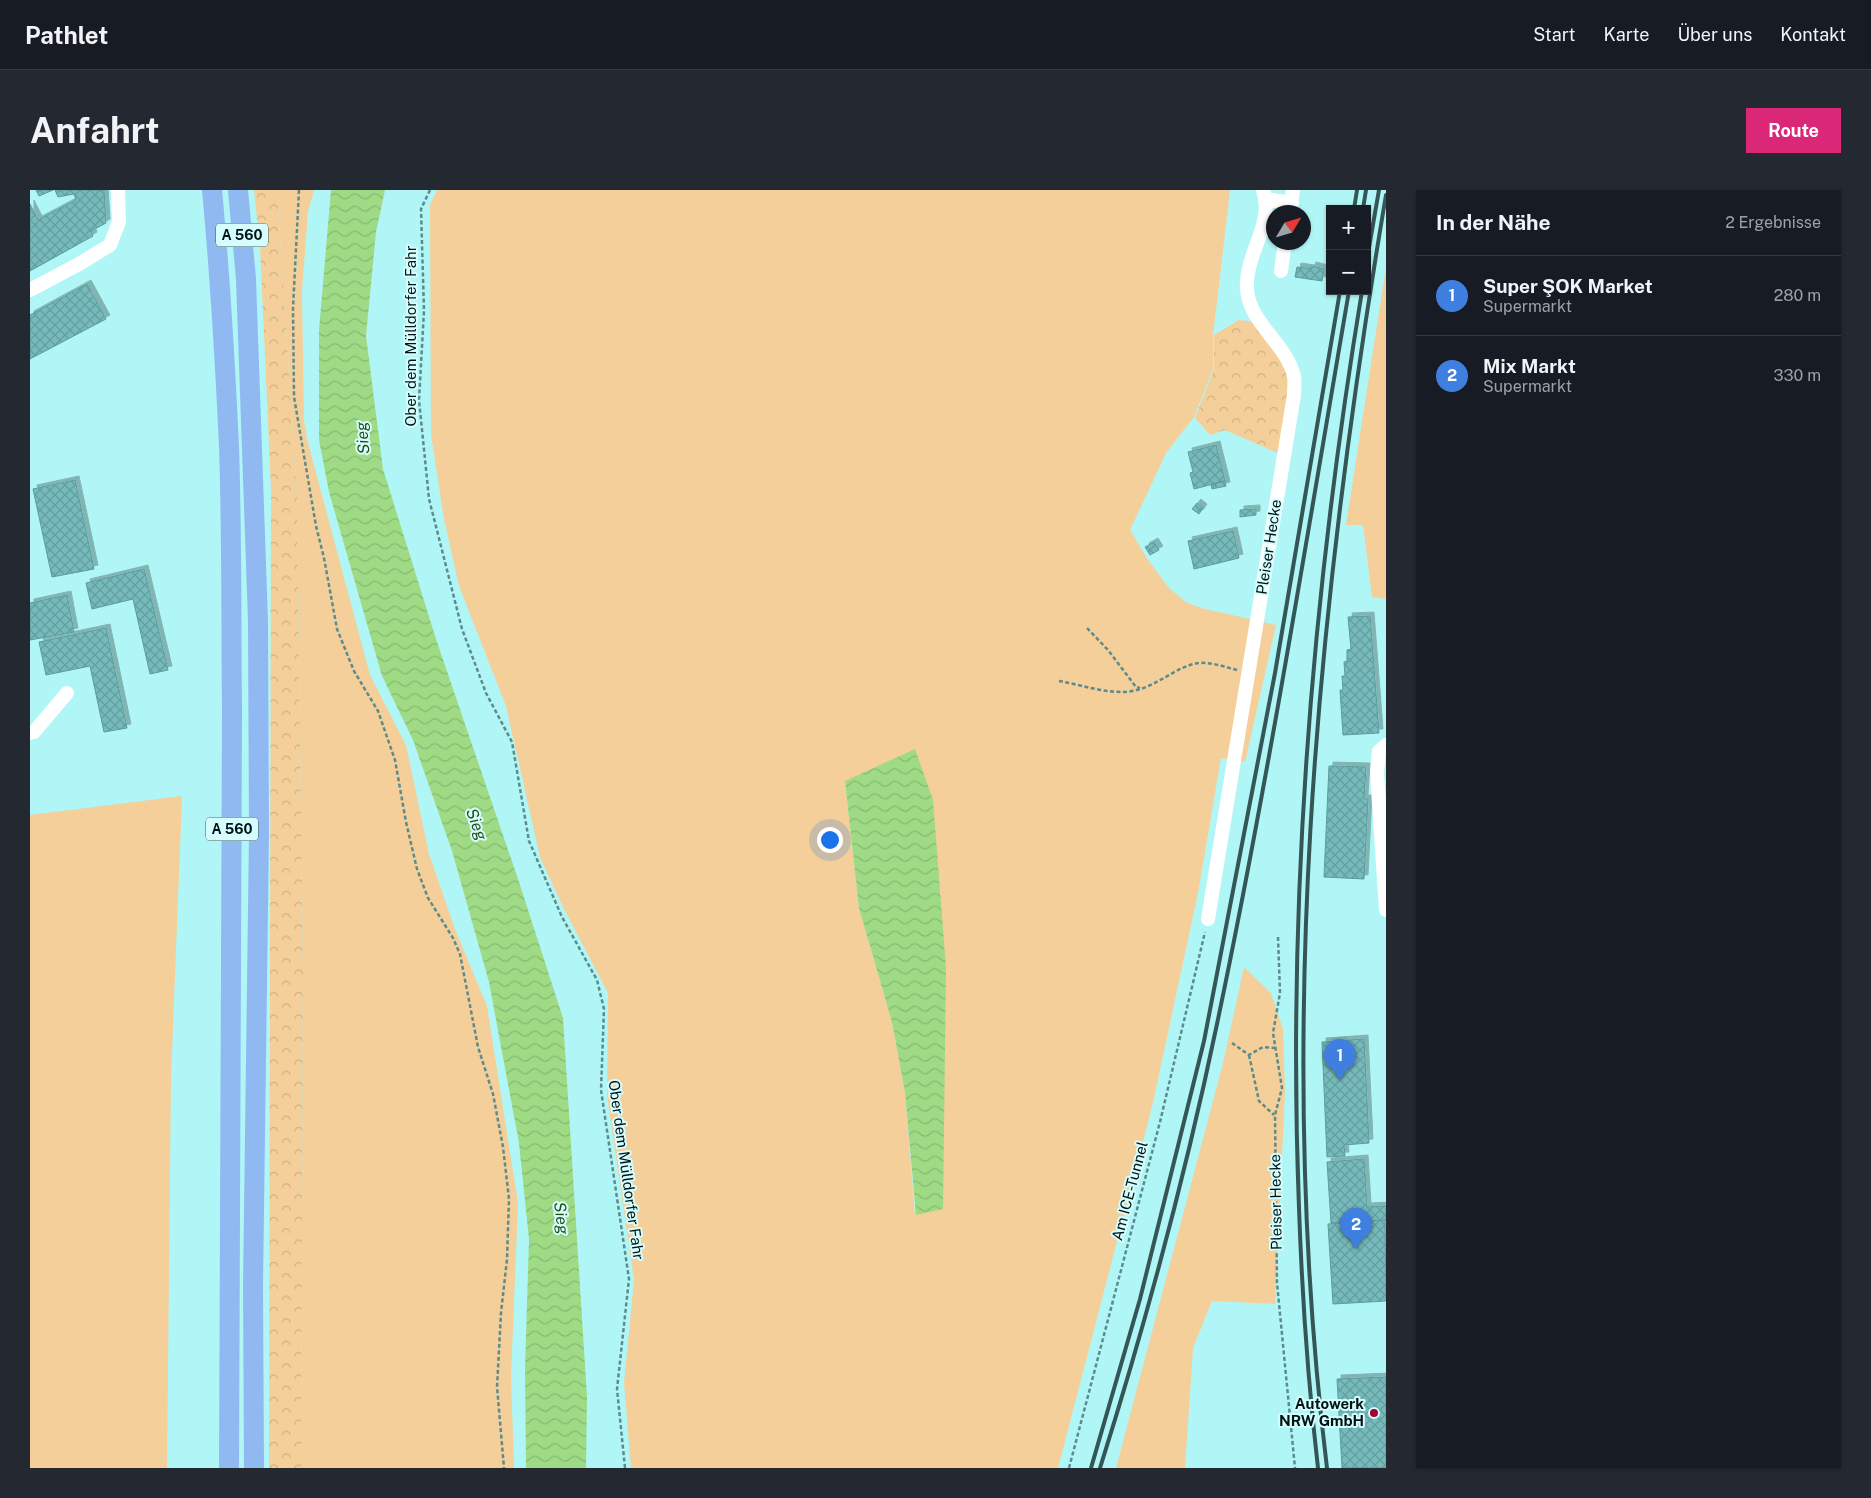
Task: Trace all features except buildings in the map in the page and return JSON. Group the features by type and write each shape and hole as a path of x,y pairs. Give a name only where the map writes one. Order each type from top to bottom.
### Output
{"highway":[{"name":"A 560","path":"212,190 219,270 229,448 231,596 232,842 228,1286 229,1468"},
{"name":"A 560","path":"238,190 246,279 258,621 259,833 253,1286 254,1468"},
{"path":"246,279 250,190"}],"street":[{"path":"30,290 80,264 110,245 119,222 118,190"},
{"path":"1265,194 1292,202"},
{"name":"Pleiser Hecke","path":"1208,919 1294,395 1294,377 1288,361 1250,305 1247,291 1247,274 1266,216 1265,194"},
{"path":"1281,271 1284,250"},
{"path":"30,733 34,732 67,692"},
{"path":"1386,745 1379,751 1377,757 1382,780 1386,910"}],"path":[{"path":"299,190 293,308 294,397 316,526 337,629 354,671 378,711 395,760 417,869 428,898 453,938 460,954 478,1047 494,1094 503,1147 509,1199 497,1387 504,1468"},
{"name":"Ober dem Mülldorfer Fahr","path":"430,190 421,209 424,311 419,400 429,499 462,629 486,693 512,742 530,840 562,917 596,980 604,1009 600,1090 629,1279 617,1389 625,1468"},
{"path":"1087,628 1108,650 1136,687 1142,689"},
{"path":"1059,681 1103,690 1129,692 1155,684 1187,666 1199,663 1209,663 1248,673"},
{"name":"Am ICE-Tunnel","path":"1069,1468 1160,1122 1208,919"},
{"name":"Pleiser Hecke","path":"1278,937 1280,993 1273,1033 1282,1088 1275,1116 1277,1284 1295,1468"},
{"path":"1232,1043 1249,1055 1258,1101 1275,1116"},
{"path":"1249,1055 1263,1048 1276,1048"}],"green space":[{"path":"254,190 277,190 297,496 303,970 301,1468 269,1468 271,488 260,246"},
{"path":"277,190 314,190 308,211 302,291 304,420 307,439 370,675 406,745 429,854 455,929 487,1006 518,1203 511,1377 514,1468 301,1468 303,970 297,496"},
{"path":"437,190 1230,190 1213,336 1213,369 1194,417 1166,453 1130,530 1148,560 1169,588 1186,602 1201,608 1276,625 1245,762 1221,758 1198,893 1152,1107 1058,1468 631,1468 624,1383 634,1280 607,1096 608,993 563,907 540,857 506,706 459,586 444,519 431,434 430,205","holes":["845,781 933,800 915,1215 905,1092 892,1022 859,908"]},
{"path":"1386,267 1386,599 1372,597 1363,525 1346,525"},
{"path":"1239,320 1255,322 1273,346 1290,378 1280,454 1225,430 1210,435 1195,418 1214,369 1214,335"},
{"path":"182,796 171,1078 167,1468 30,1468 30,815"},
{"path":"1244,967 1271,993 1283,1029 1285,1091 1275,1304 1212,1301 1193,1348 1185,1468 1116,1468 1223,1063"}],"water":[{"name":"Sieg","path":"331,190 385,190 376,232 366,336 383,469 436,639 563,1018 587,1397 586,1468 526,1468 525,1369 529,1239 519,1143 489,982 452,851 413,740 382,676 329,492 319,440 319,330"},
{"path":"915,749 933,800 946,968 943,1209 916,1215 905,1092 892,1022 859,908 845,781"}],"railway":[{"path":"1355,205 1357,190"},
{"path":"1364,205 1366,190"},
{"path":"1369,250 1379,190"},
{"path":"1327,1468 1312,1309 1304,1149 1304,990 1310,830 1322,671 1340,511 1361,353 1386,195"},
{"path":"1091,1468 1140,1299 1204,1041 1275,673 1339,295"},
{"path":"1100,1468 1164,1247 1192,1136 1217,1024 1270,750 1348,295"},
{"path":"1318,1468 1306,1338 1299,1208 1296,1093 1300,863 1307,748 1329,519 1361,295"}],"place":[{"name":"Super ŞOK Market","path":"1340,1080"},
{"name":"Mix Markt","path":"1356,1249"},
{"name":"Autowerk NRW GmbH","path":"1374,1413"}]}
